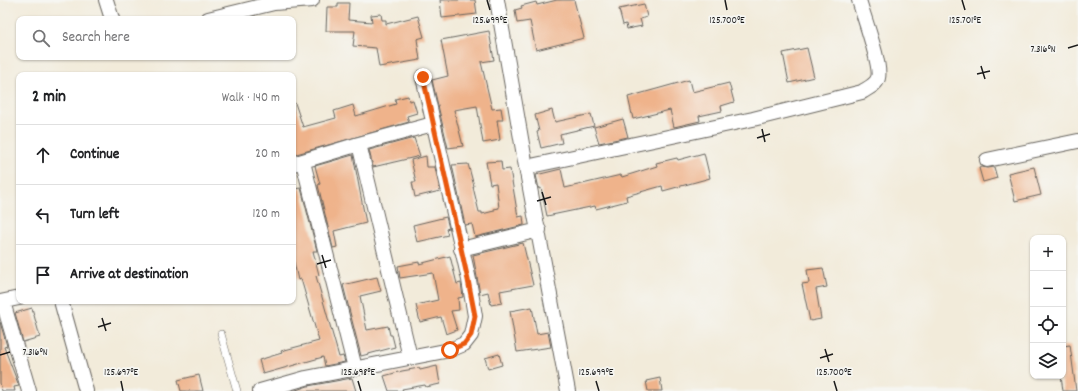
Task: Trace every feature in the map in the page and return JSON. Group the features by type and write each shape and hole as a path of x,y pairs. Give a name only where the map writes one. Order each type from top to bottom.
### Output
{"street":[{"path":"106,0 111,16"},
{"path":"221,16 274,4 312,0"},
{"path":"497,0 568,391"},
{"path":"526,166 753,119 862,92 873,86 878,78 878,64 859,0"},
{"path":"260,391 306,378 450,350 464,344 471,335 475,316 423,77"},
{"path":"355,368 298,163 359,144 433,124"},
{"path":"987,160 1078,141"},
{"path":"359,144 410,357"},
{"path":"461,249 539,230"},
{"path":"16,299 1,302 29,391"},
{"path":"63,304 86,391"}],"lane":[{"path":"221,334 237,391"}],"building":[{"path":"440,0 475,0 477,14 442,18"},
{"path":"557,0 574,0 584,38 536,50 530,21 517,23 515,10 522,8 521,6 536,2 537,5"},
{"path":"338,3 349,3 348,20 372,22 371,15 381,14 382,20 386,20 386,24 418,16 424,37 417,39 420,60 379,67 376,48 353,46 355,31 326,31 327,7 338,7"},
{"path":"644,4 647,17 640,19 642,26 627,29 626,24 623,25 619,9"},
{"path":"489,31 494,60 481,62 492,109 501,108 503,120 497,120 500,140 483,143 477,106 454,110 463,146 448,148 432,80 448,76 441,40"},
{"path":"807,48 814,77 789,83 783,53"},
{"path":"689,80 692,92 729,83 734,102 721,106 722,111 699,116 700,121 674,127 670,110 633,119 628,97"},
{"path":"408,96 409,101 413,100 417,113 407,116 409,122 296,154 296,106 303,127 336,118 334,111 353,105 356,116 396,104 395,99"},
{"path":"552,110 555,122 591,114 594,126 560,134 562,143 541,148 535,115"},
{"path":"623,119 628,137 599,143 594,127"},
{"path":"414,138 420,156 373,167 369,150"},
{"path":"704,153 710,178 663,191 662,186 626,196 627,201 596,209 595,206 547,216 541,188 539,189 536,175 561,169 565,188 621,175 622,177 657,166 656,163 677,158 678,160"},
{"path":"353,155 366,223 334,231 337,247 333,248 315,166"},
{"path":"426,156 427,167 435,167 440,191 415,197 412,182 416,182 411,160"},
{"path":"501,161 502,170 510,169 518,217 523,216 524,225 475,237 472,224 465,225 452,165 468,164 479,212 482,212 482,214 499,208 496,183 490,184 486,162"},
{"path":"994,167 997,178 983,182 979,168"},
{"path":"1034,167 1041,195 1015,201 1008,173"},
{"path":"301,188 317,251 313,251 319,275 316,276 339,357 343,356 345,362 325,366 323,357 263,374 259,360 282,353 281,351 319,341 301,279 298,280 296,271 296,189"},
{"path":"446,217 449,228 446,229 448,235 417,242 413,225"},
{"path":"523,243 533,285 500,291 502,303 491,305 488,292 480,294 473,255"},
{"path":"450,256 457,284 461,283 463,297 458,298 459,310 451,311 457,330 446,334 441,317 420,322 416,305 438,300 433,273 400,278 398,266 419,262 419,264"},
{"path":"823,268 827,287 816,289 821,319 810,321 802,284 809,283 807,270"},
{"path":"377,277 381,291 360,296 367,330 388,326 395,347 361,356 343,285"},
{"path":"532,307 537,334 548,332 551,347 517,352 510,311"},
{"path":"32,308 40,337 23,342 15,313"},
{"path":"0,322 7,346 4,347 19,386 14,387 15,391 2,391 0,383"},
{"path":"1070,345 1076,391 1063,391 1061,379 1066,379 1066,346"},
{"path":"499,354 502,365 488,369 485,358"},
{"path":"437,366 440,384 402,389 403,391 389,391 384,376 402,371 419,368 420,370"},
{"path":"199,375 203,391 181,391 178,380"},
{"path":"352,378 356,391 293,391 308,386"},
{"path":"660,378 662,391 648,391 646,381"}],"route":[{"path":"423,77 475,316 471,335 464,344 450,350"}]}
